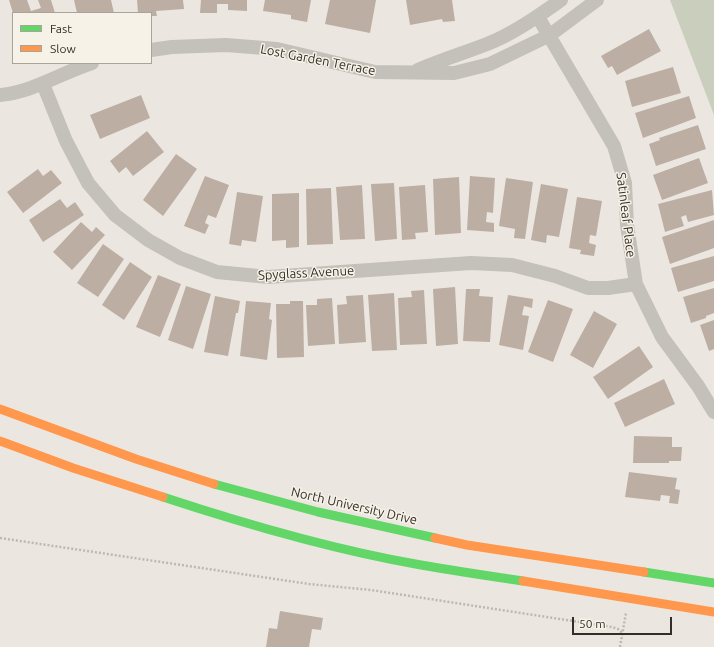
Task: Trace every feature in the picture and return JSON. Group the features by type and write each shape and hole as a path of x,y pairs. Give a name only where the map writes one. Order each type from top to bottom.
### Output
{"main road":[{"name":"North University Drive","path":"0,409 136,459 244,494 467,545 714,583"},
{"path":"0,441 73,468 236,521 315,542 420,565 714,612"}],"street":[{"name":"Lost Garden Terrace","path":"414,72 453,55 488,44 538,17 561,0"},
{"name":"Lost Garden Terrace","path":"152,50 172,46 226,45 277,49 375,72 454,73 490,64 550,35 598,0"},
{"name":"Satinleaf Place","path":"538,17 550,35 614,146 625,183 627,225 636,284 662,337 698,386 714,412"},
{"path":"0,95 43,84 71,70 89,64"},
{"name":"Spyglass Avenue","path":"43,84 66,141 88,183 115,215 148,240 174,255 217,272 268,278 471,263 512,265 555,276 588,288 608,288 636,284"}],"path":[{"path":"0,538 309,584 371,590 612,627 618,629 623,634"},
{"path":"620,647 628,599"}],"green space":[{"path":"670,0 714,0 714,115"}],"building":[{"path":"9,0 27,0 31,11 41,8 38,0 51,0 55,12 13,12"},
{"path":"74,0 111,0 114,12 77,12"},
{"path":"137,0 183,0 184,9 156,11 157,16 152,16 152,12 138,12"},
{"path":"201,0 247,0 247,11 228,10 228,4 217,4 217,13 200,13"},
{"path":"265,0 311,0 307,22 291,19 291,15 263,11"},
{"path":"330,0 376,0 370,33 325,24"},
{"path":"406,0 452,0 455,21 443,22 442,19 410,25"},
{"path":"649,29 661,51 617,75 612,66 608,68 601,56"},
{"path":"673,67 681,93 632,107 625,81"},
{"path":"141,95 150,118 100,139 90,115"},
{"path":"689,96 696,118 643,138 635,113"},
{"path":"698,125 706,149 656,166 649,144 660,140 659,138"},
{"path":"147,131 164,152 133,176 126,167 119,173 110,161"},
{"path":"176,154 197,169 163,216 143,200"},
{"path":"699,158 708,183 662,200 653,175"},
{"path":"38,169 43,176 51,170 62,183 23,213 7,192"},
{"path":"205,176 229,185 216,218 208,215 205,223 209,225 205,234 184,226"},
{"path":"470,176 495,178 493,213 487,212 486,222 494,223 494,232 467,230"},
{"path":"459,177 461,233 435,235 433,179"},
{"path":"506,178 533,182 525,239 514,238 515,229 499,226"},
{"path":"394,183 397,239 375,241 371,184"},
{"path":"541,184 568,189 559,237 547,235 546,243 531,240"},
{"path":"362,185 365,239 340,240 336,187"},
{"path":"425,185 428,232 415,233 416,239 402,240 399,187"},
{"path":"331,188 333,244 307,245 306,189"},
{"path":"712,190 714,215 688,222 686,215 681,217 684,226 665,232 658,204"},
{"path":"237,192 263,196 256,242 242,240 241,246 229,244"},
{"path":"299,193 299,247 286,248 286,240 272,241 272,194"},
{"path":"577,197 602,201 596,236 590,235 589,243 596,245 594,256 580,254 581,250 569,248"},
{"path":"60,199 67,208 75,202 84,215 43,242 29,220"},
{"path":"714,220 714,248 670,264 662,237"},
{"path":"81,222 92,232 96,227 105,235 72,270 53,252"},
{"path":"103,244 124,259 98,297 77,283"},
{"path":"714,256 714,281 678,292 671,268"},
{"path":"130,262 152,277 124,320 102,305"},
{"path":"158,275 181,284 160,337 136,327"},
{"path":"186,286 211,294 193,349 168,340"},
{"path":"455,287 458,344 436,346 433,289"},
{"path":"714,288 714,313 706,316 706,318 691,323 683,297"},
{"path":"466,289 480,289 479,296 493,297 490,342 463,341"},
{"path":"424,290 427,344 400,345 398,298 412,297 411,291"},
{"path":"394,293 397,350 372,351 368,295"},
{"path":"363,295 366,342 339,344 337,305 347,304 346,296"},
{"path":"508,295 533,299 532,308 524,306 522,315 529,316 523,350 499,345"},
{"path":"215,296 240,301 238,313 236,313 228,356 204,352"},
{"path":"332,298 335,344 308,346 306,305 317,305 317,299"},
{"path":"548,300 573,309 553,362 528,352"},
{"path":"246,301 271,303 269,319 272,320 267,360 240,356"},
{"path":"290,301 303,301 304,357 277,358 276,304 290,304"},
{"path":"594,311 617,324 593,368 570,355"},
{"path":"714,320 714,349 709,351 700,325"},
{"path":"639,346 653,367 608,399 593,377"},
{"path":"664,379 675,404 625,427 614,403"},
{"path":"634,436 672,437 672,447 682,447 681,461 669,461 669,463 633,463"},
{"path":"629,472 677,478 675,489 680,490 678,504 669,503 670,496 661,495 660,501 625,497"},
{"path":"280,611 323,618 321,630 312,629 309,647 266,647 269,628 277,629"}],"traffic: fast":[{"path":"214,484 318,512 435,538"},
{"path":"163,497 259,527 356,552 421,565 523,581"},
{"path":"644,572 714,583"}],"traffic: slow":[{"path":"0,409 136,459 214,484"},
{"path":"0,441 73,468 163,497"},
{"path":"435,538 467,545 644,572"},
{"path":"523,581 714,612"}]}
